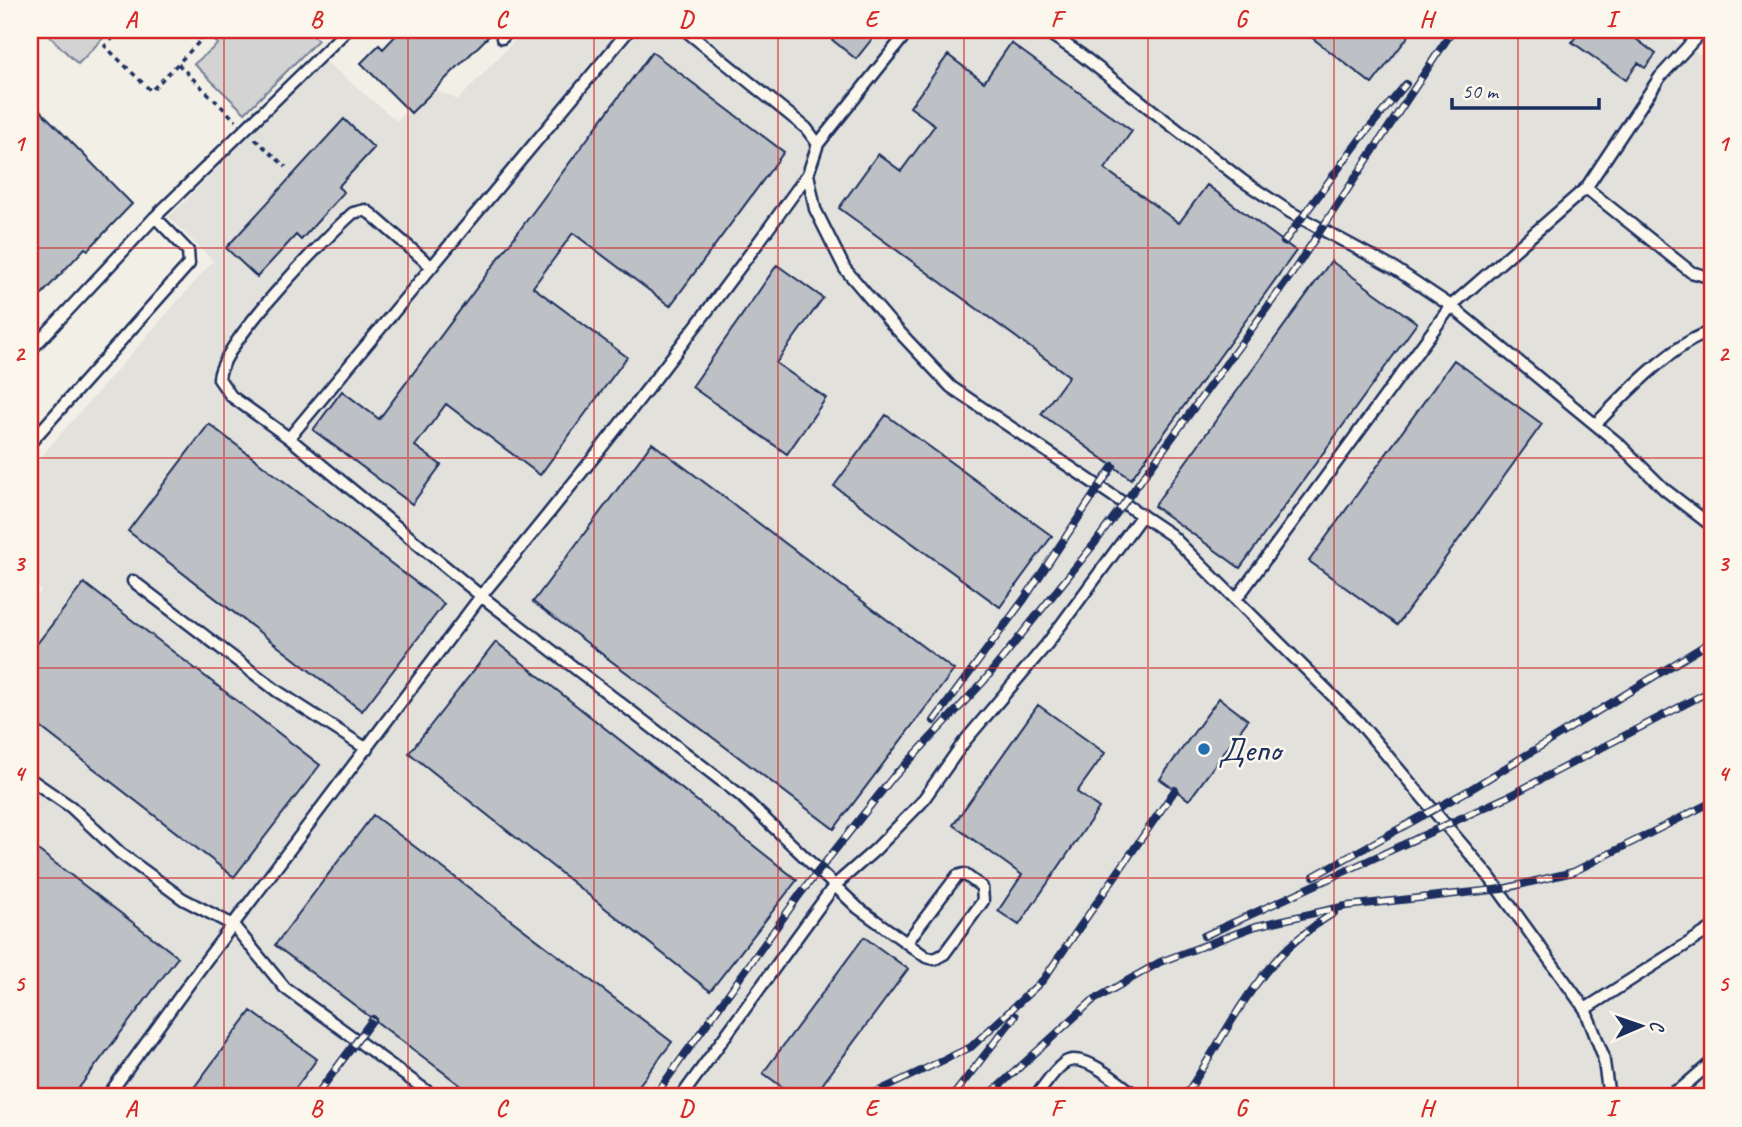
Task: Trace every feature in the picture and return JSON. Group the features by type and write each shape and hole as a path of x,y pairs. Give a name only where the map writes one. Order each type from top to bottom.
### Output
{"lane":[{"path":"30,351 155,217 347,30"},
{"path":"502,38 510,30"},
{"path":"289,438 629,30"},
{"path":"685,30 806,128 818,144"},
{"path":"107,1097 481,596 591,464 650,383 715,304 808,174 818,144 909,30"},
{"path":"1044,30 1080,54 1243,181 1290,212 1385,264 1451,306 1596,424 1664,489 1712,526"},
{"path":"1237,598 1451,306 1586,188 1660,77 1703,30"},
{"path":"808,174 815,209 845,268 890,323 951,387 1171,535 1349,711 1427,799 1488,875 1585,1009 1603,1055 1609,1097"},
{"path":"1586,188 1691,272 1712,278"},
{"path":"432,267 371,214 358,210 294,273 255,319 224,358 219,379 231,396 289,438 481,596 740,795 834,886 907,942 931,959 940,958 983,901 982,887 964,874 957,876 907,942"},
{"path":"30,443 189,264 188,251 155,217"},
{"path":"1596,424 1627,393 1679,349 1703,334 1712,332"},
{"path":"681,1097 834,886 875,850 920,803 964,742 1047,644 1142,515"},
{"path":"133,581 277,691 367,749"},
{"path":"30,779 71,807 120,853 183,899 233,925 285,988 435,1097"},
{"path":"1585,1009 1712,928"},
{"path":"1035,1097 1064,1062 1073,1059 1091,1064 1138,1097"},
{"path":"1665,1097 1683,1087 1712,1062"}],"path":[{"path":"108,30 115,36"},
{"path":"121,30 105,46 151,91 202,39 192,30"},
{"path":"178,64 286,167"}],"shaded area":[{"path":"43,30 111,30 78,64"},
{"path":"204,30 307,30 318,40 245,113 194,64 218,44"},
{"path":"525,30 1657,30 1712,62 1712,1097 30,1097 30,606 41,591 30,581 30,469 213,261 169,217 324,60 397,121 430,87 458,100"}],"building":[{"path":"401,30 495,30 411,113 361,63 379,45 383,49"},
{"path":"820,30 879,30 856,59"},
{"path":"1302,30 1413,30 1372,84"},
{"path":"1581,30 1624,30 1656,54 1645,68 1638,63 1626,80 1572,42"},
{"path":"1011,43 1132,131 1105,169 1179,223 1207,185 1296,251 1131,479 1041,414 1069,376 839,208 878,154 901,171 935,125 910,107 948,55 984,82"},
{"path":"652,52 784,152 670,306 573,233 533,287 627,357 540,475 446,404 415,446 441,465 412,504 313,430 342,391 379,419"},
{"path":"30,100 132,204 88,250 85,248 30,307"},
{"path":"344,119 374,148 338,187 344,192 301,240 296,235 257,277 226,248"},
{"path":"1331,261 1417,323 1240,568 1154,506"},
{"path":"777,265 823,298 776,363 826,398 787,454 692,387"},
{"path":"1454,360 1542,424 1397,625 1309,561"},
{"path":"886,415 1052,536 1000,607 834,486"},
{"path":"209,424 444,604 362,711 128,531"},
{"path":"652,443 954,670 834,829 533,602"},
{"path":"84,583 320,765 234,877 30,719 30,653"},
{"path":"496,642 797,880 710,991 409,753"},
{"name":"Депо","path":"1219,698 1248,720 1189,800 1160,779"},
{"path":"1038,705 1105,753 1077,792 1099,808 1019,925 998,911 1022,875 953,825"},
{"path":"373,815 672,1042 630,1097 476,1097 275,945"},
{"path":"30,844 178,957 72,1097 30,1097"},
{"path":"864,937 908,969 813,1097 796,1097 763,1073"},
{"path":"251,1011 317,1059 289,1097 187,1097"}],"railway":[{"path":"892,779 984,681 1095,543 1291,275 1453,30"},
{"path":"1284,242 1361,138 1406,84"},
{"path":"934,721 1025,598 1113,466"},
{"path":"1314,876 1471,789 1712,641"},
{"path":"1204,936 1507,797 1712,690"},
{"path":"654,1097 801,893 897,772"},
{"path":"866,1097 971,1047 1043,980 1175,790"},
{"path":"987,1097 1092,1001 1160,962 1256,926 1346,906 1502,889 1573,872 1712,802"},
{"path":"1184,1097 1265,973 1284,952 1334,913"},
{"path":"952,1097 1015,1016"},
{"path":"315,1097 373,1019"}],"place":[{"name":"Депо","path":"1204,749"}]}
